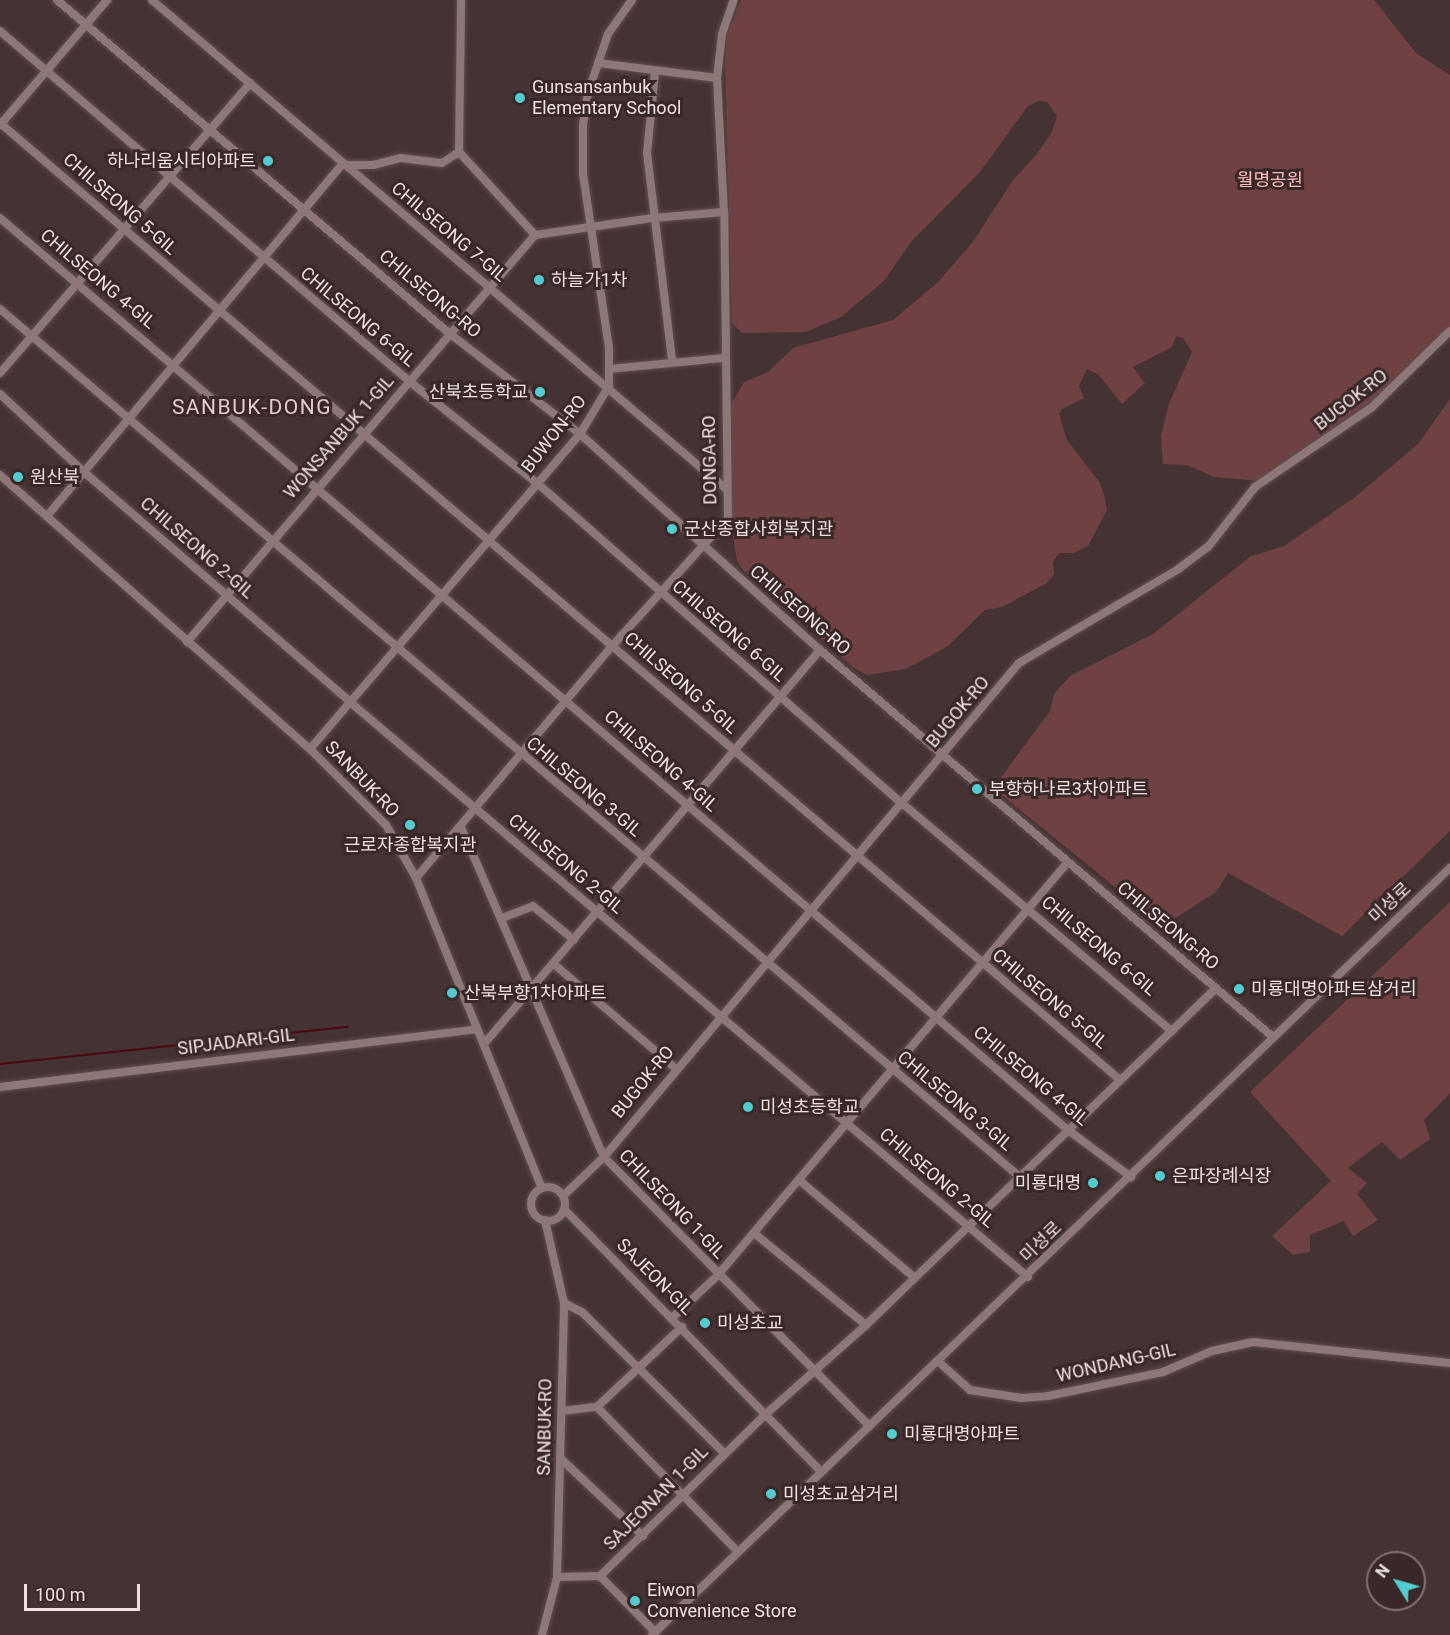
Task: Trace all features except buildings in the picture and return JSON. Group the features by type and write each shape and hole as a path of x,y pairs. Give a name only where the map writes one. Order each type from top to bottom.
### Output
{"street":[{"name":"CHILSEONG-RO","path":"57,0 207,130 450,333 580,434 820,650 1273,1037"},
{"path":"0,124 107,0"},
{"name":"CHILSEONG 7-GIL","path":"152,0 342,165 609,386 726,489"},
{"path":"461,0 459,152 535,235 653,218 724,212"},
{"name":"BUWON-RO","path":"310,749 580,434 609,386 609,369 589,228 583,125 588,93 608,34 632,0"},
{"name":"DONGA-RO","path":"416,878 613,645 728,518 724,358 724,212 717,78 722,34 734,0"},
{"name":"CHILSEONG 6-GIL","path":"0,31 170,173 264,258 409,381 537,483 903,804 1172,1030"},
{"path":"598,63 655,72 717,78"},
{"path":"655,72 647,153 672,362"},
{"path":"0,373 122,228 250,83"},
{"name":"CHILSEONG 5-GIL","path":"0,124 363,435 490,537 735,751 1120,1080"},
{"path":"47,516 342,165 373,165 401,158 442,163 459,152"},
{"name":"CHILSEONG 4-GIL","path":"0,218 687,806 812,909 1068,1130 1131,1177"},
{"name":"WONSANBUK 1-GIL","path":"187,642 225,594 535,235"},
{"name":"CHILSEONG 3-GIL","path":"0,309 520,756 1020,1177"},
{"name":"BUGOK-RO","path":"563,1196 604,1157 675,1068 903,804 1019,663 1142,588 1177,570 1208,547 1255,488 1371,408 1450,331"},
{"path":"609,369 724,358"},
{"name":"CHILSEONG 2-GIL","path":"0,394 84,472 350,702 1028,1277"},
{"name":"SANBUK-RO","path":"0,475 310,749 386,825 416,878 542,1188"},
{"path":"484,1044 555,965 597,912 820,650"},
{"name":"CHILSEONG 1-GIL","path":"461,827 604,1157 717,1276 869,1426"},
{"path":"673,1317 717,1276 1067,862"},
{"name":"미성로","path":"653,1634 821,1471 940,1363 1273,1037 1450,868"},
{"path":"502,918 532,906 574,940"},
{"path":"555,965 675,1068"},
{"name":"SAJEONAN 1-GIL","path":"557,1577 600,1576 685,1497 724,1453 813,1370 866,1325 1216,988"},
{"name":"SIPJADARI-GIL","path":"0,1087 476,1029"},
{"path":"799,1180 915,1278"},
{"path":"542,1188 555,1188 563,1196 564,1209 555,1220 545,1220 532,1209 532,1198 542,1188"},
{"name":"SAJEON-GIL","path":"564,1209 673,1317 821,1471"},
{"name":"SANBUK-RO","path":"542,1635 557,1577 564,1302 545,1220"},
{"path":"754,1233 866,1325"},
{"path":"564,1302 582,1312 724,1453"},
{"path":"562,1411 597,1407 682,1327"},
{"name":"WONDANG-GIL","path":"940,1363 970,1390 1021,1398 1048,1396 1164,1372 1212,1351 1253,1342 1450,1363"},
{"path":"597,1407 738,1552"},
{"path":"560,1458 643,1536"},
{"path":"600,1576 653,1634"}],"green space":[{"name":"월명공원","path":"741,0 1374,0 1416,53 1450,75 1450,328 1358,414 1262,481 1214,477 1187,465 1163,464 1161,435 1169,404 1192,352 1183,338 1176,336 1172,347 1133,367 1145,383 1122,404 1099,375 1087,369 1079,386 1084,398 1062,409 1059,414 1067,440 1100,483 1104,495 1107,510 1088,546 1074,553 1059,553 1053,562 1054,574 1047,583 1002,607 985,610 948,646 906,669 867,675 854,668 742,569 737,560 732,530 729,408 744,382 768,372 793,348 893,320 937,283 972,243 1013,180 1036,155 1052,132 1057,116 1047,102 1039,101 1028,106 980,172 911,242 884,281 841,317 806,332 742,333 732,323 725,66 727,35"},
{"path":"1450,399 1450,831 1342,936 1228,873 1216,892 1163,926 993,788 1050,711 1054,694 1070,676 1153,634 1251,556 1284,546 1354,498 1418,444"},
{"path":"1450,902 1450,1093 1424,1120 1430,1139 1400,1160 1382,1142 1348,1168 1367,1183 1357,1194 1378,1220 1353,1236 1344,1221 1310,1235 1310,1252 1293,1255 1272,1236 1331,1181 1250,1092"}],"waterway":[{"path":"0,1064 348,1027"}],"place":[{"name":"Gunsansanbuk Elementary School","path":"520,98"},
{"name":"하나리움시티아파트","path":"268,161"},
{"name":"하늘가1차","path":"539,280"},
{"name":"산북초등학교","path":"540,392"},
{"name":"원산북","path":"18,477"},
{"name":"군산종합사회복지관","path":"672,529"},
{"name":"부향하나로3차아파트","path":"977,789"},
{"name":"근로자종합복지관","path":"410,825"},
{"name":"미룡대명아파트삼거리","path":"1239,989"},
{"name":"산북부향1차아파트","path":"452,993"},
{"name":"미성초등학교","path":"748,1107"},
{"name":"은파장례식장","path":"1160,1176"},
{"name":"미룡대명","path":"1093,1183"},
{"name":"미성초교","path":"705,1323"},
{"name":"미룡대명아파트","path":"892,1434"},
{"name":"미성초교삼거리","path":"771,1494"},
{"name":"Eiwon Convenience Store","path":"635,1601"}],"district":[{"name":"SANBUK-DONG","path":"252,407"}]}
